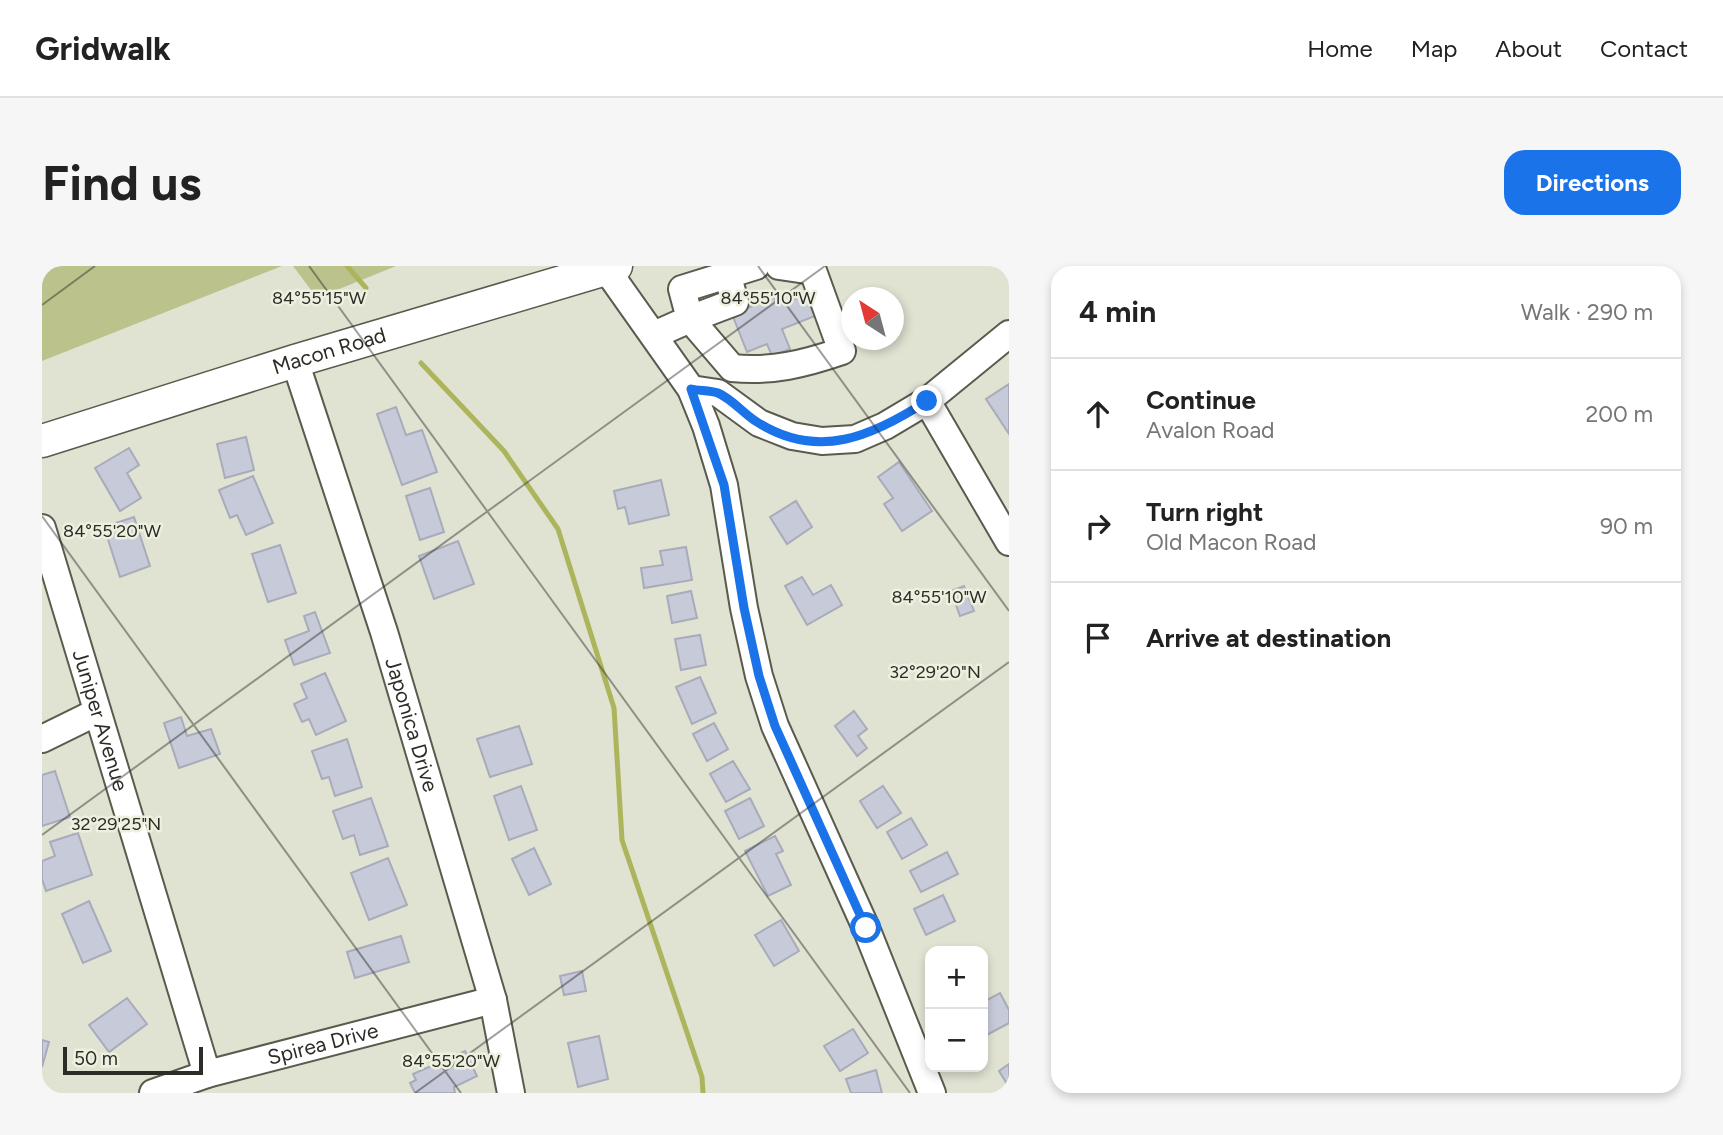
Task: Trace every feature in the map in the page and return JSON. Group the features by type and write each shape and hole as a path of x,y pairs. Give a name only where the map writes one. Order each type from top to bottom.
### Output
{"main road":[{"name":"Macon Road","path":"42,441 295,361 609,267"}],"street":[{"path":"756,266 726,270 682,289 691,320 732,368 760,371 788,368 842,351 813,271 779,266"},
{"path":"609,267 691,389 724,485 744,608 759,676 775,726 866,928 932,1093"},
{"path":"654,335 691,320"},
{"path":"691,389 718,393 759,423 781,432 822,441 855,439 885,426 927,401 1009,334"},
{"name":"Japonica Drive","path":"295,361 384,632 493,1000 511,1093"},
{"path":"927,401 1009,542"},
{"name":"Juniper Avenue","path":"42,528 207,1074"},
{"path":"42,739 97,712"},
{"name":"Spirea Drive","path":"153,1093 207,1074 493,1000"}],"green space":[{"path":"42,266 282,266 42,361"},
{"path":"293,266 396,266 317,298"}],"building":[{"path":"812,292 820,314 782,329 790,349 772,356 767,344 747,352 732,314 774,297 777,306"},
{"path":"1009,384 1009,434 986,399"},
{"path":"396,407 406,435 422,430 437,472 402,485 377,414"},
{"path":"246,437 254,470 225,478 217,444"},
{"path":"129,448 139,465 127,473 141,498 120,511 95,468"},
{"path":"899,462 932,511 902,531 884,504 893,498 878,477"},
{"path":"253,476 273,523 246,535 237,515 230,518 219,490"},
{"path":"661,480 669,515 629,524 625,507 618,509 614,491"},
{"path":"430,488 444,532 420,540 406,496"},
{"path":"796,501 812,527 787,544 770,517"},
{"path":"134,517 150,566 120,577 104,527"},
{"path":"458,541 474,584 434,599 419,556"},
{"path":"280,545 296,593 268,602 252,554"},
{"path":"686,547 692,580 644,588 641,568 663,565 660,551"},
{"path":"802,577 813,595 831,585 842,605 807,625 785,586"},
{"path":"964,586 974,611 960,616 951,591"},
{"path":"691,591 697,618 672,623 667,596"},
{"path":"315,612 330,653 294,665 285,640 309,631 304,616"},
{"path":"700,635 706,665 681,670 675,639"},
{"path":"325,673 346,721 316,735 309,719 302,722 294,704 307,698 301,684"},
{"path":"700,677 716,713 692,724 676,687"},
{"path":"854,711 867,729 858,736 867,748 857,756 835,726"},
{"path":"181,717 187,736 211,729 220,754 179,768 164,723"},
{"path":"714,723 728,749 707,761 693,734"},
{"path":"519,726 532,764 490,777 477,739"},
{"path":"347,739 362,787 335,796 329,777 322,779 312,751"},
{"path":"733,761 750,789 726,802 710,774"},
{"path":"55,771 70,817 42,826 42,775"},
{"path":"521,786 537,830 509,840 494,796"},
{"path":"883,786 901,813 877,828 860,801"},
{"path":"371,798 388,846 360,855 354,835 343,839 333,811"},
{"path":"750,798 764,826 739,839 725,811"},
{"path":"911,818 927,845 902,859 887,832"},
{"path":"78,833 92,875 46,891 42,879 42,861 55,856 50,842"},
{"path":"775,836 783,851 776,854 791,885 768,896 745,851"},
{"path":"534,848 551,884 529,895 512,859"},
{"path":"947,852 958,874 921,892 910,871"},
{"path":"388,858 407,905 369,920 351,873"},
{"path":"943,895 955,921 926,935 914,909"},
{"path":"89,901 111,951 83,963 62,914"},
{"path":"781,920 799,951 774,966 755,935"},
{"path":"401,936 409,962 355,978 347,952"},
{"path":"582,971 586,991 564,995 560,976"},
{"path":"1000,993 1009,1010 1009,1023 988,1034 988,1009 988,999"},
{"path":"127,998 147,1024 109,1052 89,1025"},
{"path":"853,1029 868,1053 840,1071 824,1046"},
{"path":"599,1036 608,1079 578,1087 568,1043"},
{"path":"42,1040 49,1042 42,1067"},
{"path":"465,1051 477,1076 454,1087 455,1093 415,1093 410,1083 416,1080 413,1074"},
{"path":"1009,1064 1009,1087 999,1071"},
{"path":"876,1070 882,1093 851,1093 846,1079"}],"waterway":[{"path":"347,266 366,288"},
{"path":"421,363 504,451 558,529 614,708 622,840 702,1077 703,1093"}],"route":[{"path":"866,928 775,726 759,676 744,608 724,485 706,426 691,389 718,393 759,423 792,436 822,441 855,439 885,426 927,401"}]}
